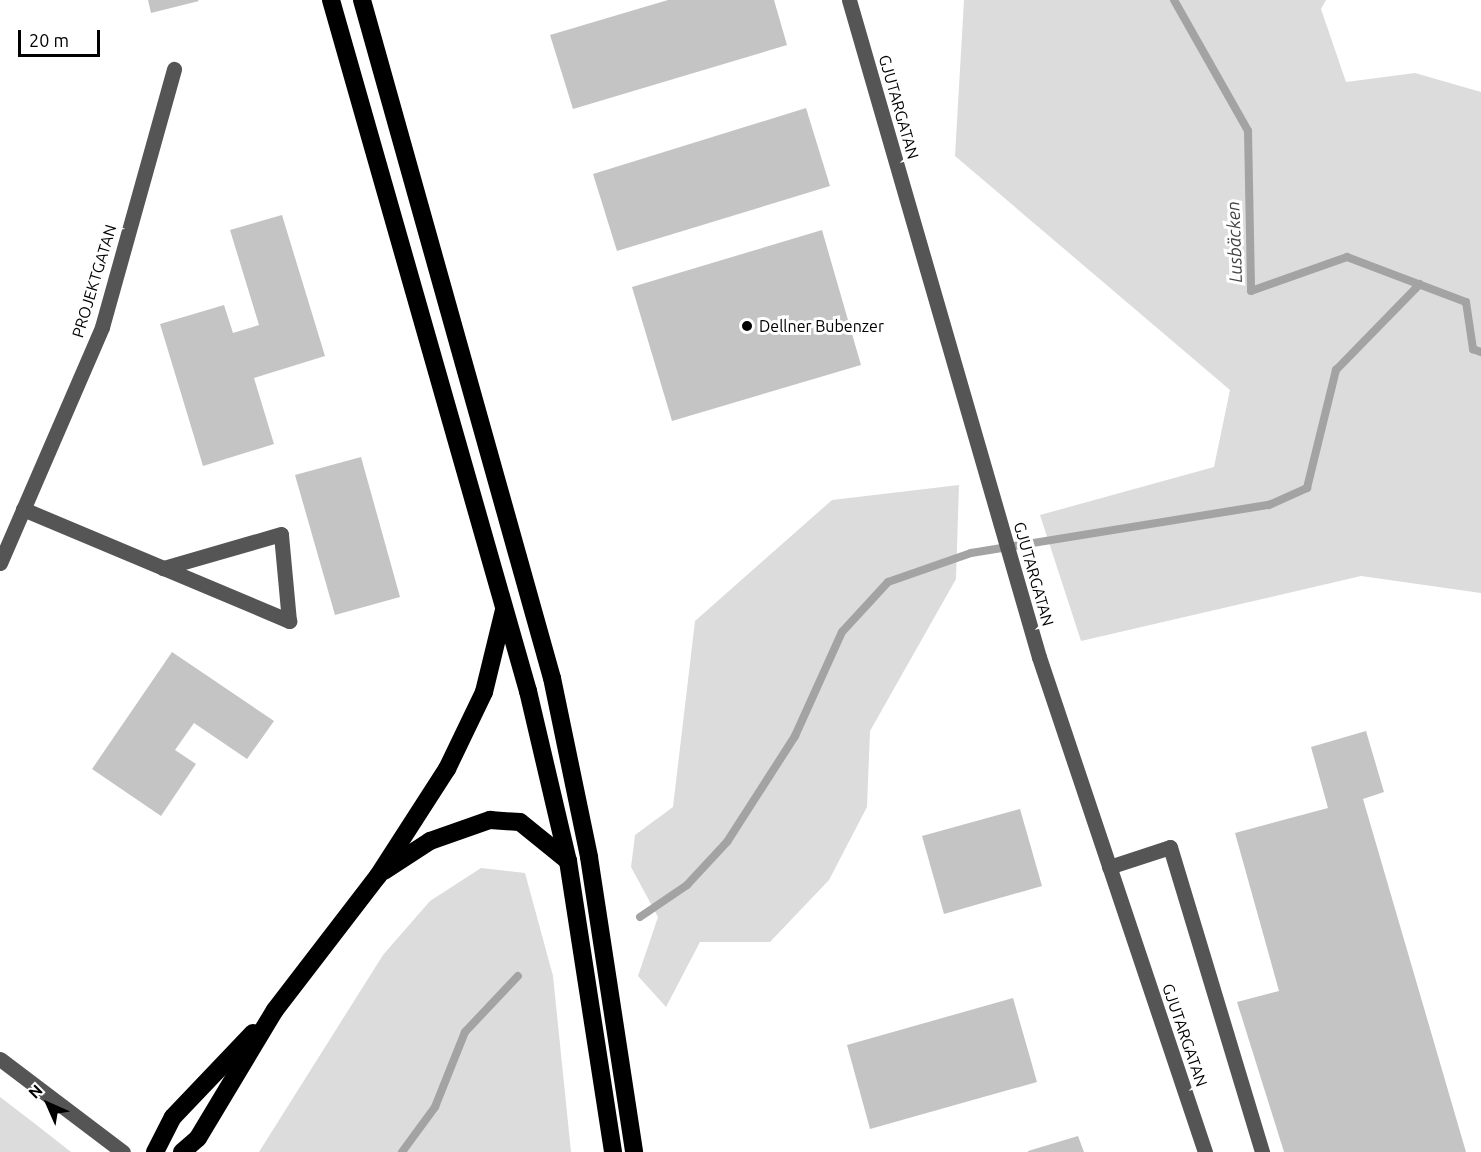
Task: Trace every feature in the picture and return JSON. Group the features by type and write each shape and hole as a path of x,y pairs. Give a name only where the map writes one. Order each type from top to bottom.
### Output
{"highway":[{"path":"331,0 505,605 568,861 613,1152"},
{"path":"362,0 538,621 589,857 634,1152"},
{"path":"155,1152 173,1117 275,1010 378,876 468,731 492,665 505,605"},
{"path":"378,876 430,841 490,820 520,822 568,861"},
{"path":"182,1152 198,1138 275,1010"}],"street":[{"name":"GJUTARGATAN","path":"849,0 1039,657 1205,1152"},
{"name":"PROJEKTGATAN","path":"0,563 102,327 174,69"},
{"path":"23,509 163,568 195,581 289,621 281,534 163,568"},
{"path":"1109,867 1170,847 1262,1152"},
{"path":"0,1059 123,1152"}],"shaded area":[{"path":"964,0 1326,0 1321,9 1346,82 1415,73 1481,92 1481,593 1361,576 1081,641 1040,515 1214,467 1230,390 955,156"},
{"path":"959,485 956,579 870,731 867,807 829,880 770,942 700,942 666,1007 638,976 658,917 631,867 635,835 673,807 695,621 832,500"},
{"path":"481,868 525,873 553,976 571,1152 259,1152 383,955 430,901"},
{"path":"0,1097 34,1123 71,1152 0,1152"}],"building":[{"path":"148,0 198,0 199,1 151,13"},
{"path":"668,0 774,0 787,45 573,109 550,35"},
{"path":"806,108 830,186 617,251 593,174"},
{"path":"282,215 325,356 254,378 274,444 203,466 160,324 224,305 233,333 259,325 230,230"},
{"name":"Dellner Bubenzer","path":"822,230 861,365 672,421 632,287"},
{"path":"361,457 400,597 335,615 295,475"},
{"path":"172,652 274,721 247,759 194,723 175,750 196,764 161,816 92,769"},
{"path":"1366,731 1384,792 1363,799 1466,1152 1284,1152 1237,1002 1279,991 1235,833 1328,808 1311,747"},
{"path":"1020,809 1042,886 944,914 922,836"},
{"path":"1013,998 1037,1082 870,1129 847,1045"},
{"path":"1078,1136 1084,1152 1028,1152 1028,1151"}],"waterway":[{"name":"Lusbäcken","path":"1174,0 1248,131 1251,291 1347,257 1466,302 1473,349 1481,352"},
{"path":"640,917 687,885 727,842 795,736 842,632 888,582 971,553 1269,505 1307,488 1336,370 1420,284"},
{"path":"402,1152 435,1107 465,1032 518,976"}],"place":[{"name":"Dellner Bubenzer","path":"747,326"}]}
